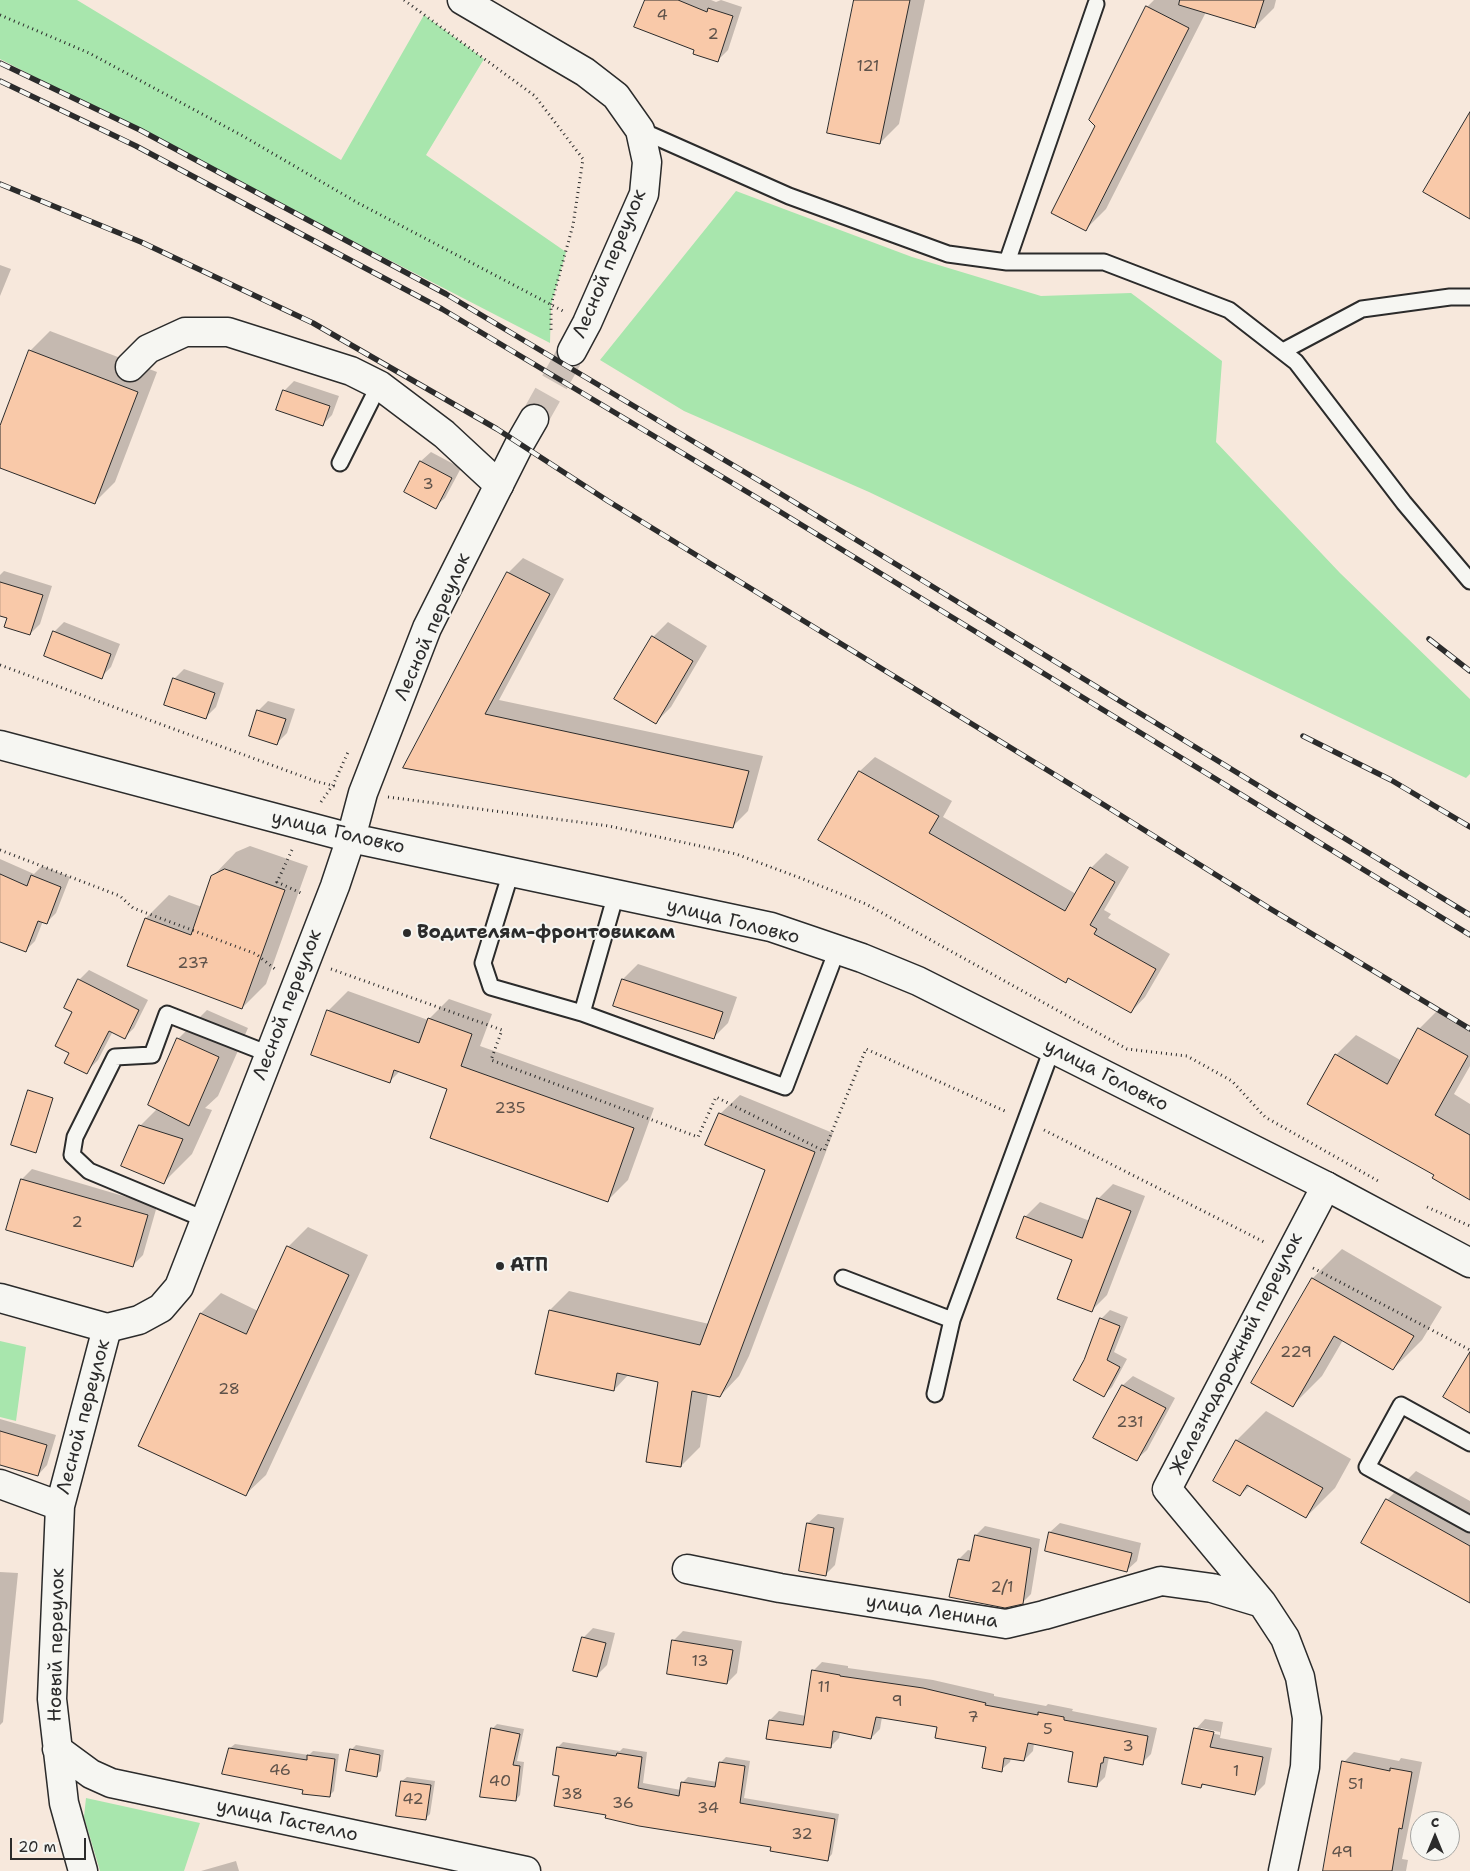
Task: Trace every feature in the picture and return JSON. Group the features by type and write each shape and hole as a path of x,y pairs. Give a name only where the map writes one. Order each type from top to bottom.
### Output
{"street":[{"name":"Лесной переулок","path":"462,0 585,72 616,96 640,130 647,162 644,194 587,324 572,351"},
{"path":"130,367 148,349 185,332 228,332 351,371 378,385 444,434 499,485"},
{"name":"Лесной переулок","path":"0,1484 60,1506 106,1328 139,1320 161,1308 178,1287 301,972 351,838 363,793 427,628 534,419"},
{"name":"улица Головко","path":"0,745 351,838 771,927 837,950 918,981 1326,1186 1470,1263"},
{"name":"Железнодорожный переулок","path":"1284,1871 1305,1767 1307,1718 1300,1677 1288,1646 1262,1603 1167,1489 1288,1255 1326,1186"},
{"path":"0,1298 106,1328"},
{"name":"Новый переулок","path":"60,1506 52,1699 64,1803 83,1871"},
{"name":"улица Ленина","path":"687,1569 780,1588 1006,1624 1161,1581 1212,1588 1262,1603"},
{"name":"улица Гастелло","path":"57,1749 91,1774 111,1783 526,1871"}],"lane":[{"path":"1007,262 1096,4"},
{"path":"640,130 789,196 948,254 1007,262 1104,262 1229,310 1296,362 1404,502 1470,581"},
{"path":"1282,351 1362,308 1450,297 1470,297"},
{"path":"340,463 378,385"},
{"path":"511,872 483,963 491,987 582,1013 785,1087 837,950"},
{"path":"582,1013 616,894"},
{"path":"204,1219 89,1171 72,1155 75,1137 115,1057 152,1055 167,1014 269,1054"},
{"path":"935,1394 952,1320 1052,1049"},
{"path":"843,1278 952,1320"},
{"path":"1470,1443 1401,1405 1367,1466 1470,1524"}],"path":[{"path":"404,0 535,96 583,159 573,225 551,305 551,334"},
{"path":"0,15 89,53 241,134 358,203 587,324"},
{"path":"0,665 314,780 363,793 446,805"},
{"path":"0,850 120,896 133,908 256,954 278,970 301,972 331,969 502,1030 491,1060 698,1137 716,1097 824,1151 866,1049 1025,1121 1470,1350"},
{"path":"327,978 331,969"}],"green space":[{"path":"0,0 77,0 341,160 424,15 484,59 426,155 566,252 551,305 550,343 0,59"},
{"path":"736,191 912,257 1041,296 1131,293 1222,361 1216,442 1340,573 1470,699 1470,774 1466,778 869,492 684,411 600,360"},
{"path":"0,1341 26,1347 16,1421 0,1417"},
{"path":"86,1798 200,1823 184,1871 100,1871 84,1817"}],"building":[{"path":"645,0 678,0 707,12 708,8 733,16 718,62 693,54 694,50 634,27"},
{"path":"854,0 910,0 880,144 827,133"},
{"path":"1180,0 1264,0 1255,28 1179,5"},
{"path":"1146,6 1189,28 1086,231 1051,213 1095,126 1089,120"},
{"path":"1470,112 1470,219 1423,192"},
{"path":"29,350 138,392 95,504 0,468 0,426"},
{"path":"283,390 330,406 323,426 276,410"},
{"path":"420,461 452,478 436,509 404,492"},
{"path":"507,572 550,594 485,714 749,771 733,828 403,768"},
{"path":"0,582 43,595 30,635 4,627 7,618 0,616"},
{"path":"53,631 111,654 102,679 44,656"},
{"path":"652,636 693,661 656,724 614,699"},
{"path":"173,678 215,693 206,719 164,705"},
{"path":"257,710 286,719 277,745 249,736"},
{"path":"859,771 939,816 929,833 1065,911 1090,867 1115,882 1090,925 1097,929 1094,934 1156,969 1131,1013 1068,978 1066,983 818,840"},
{"path":"225,869 285,890 242,1009 127,966 145,918 191,935 211,876"},
{"path":"0,874 27,886 31,875 61,887 47,924 38,921 26,952 0,942"},
{"path":"78,979 139,1010 125,1039 109,1031 87,1074 64,1063 69,1053 55,1046 72,1012 64,1008"},
{"path":"622,979 723,1012 714,1039 613,1006"},
{"path":"327,1010 419,1043 428,1018 472,1034 461,1066 634,1128 608,1202 430,1138 447,1089 394,1070 390,1083 311,1055"},
{"path":"1418,1028 1468,1056 1435,1115 1470,1135 1470,1200 1432,1178 1434,1175 1307,1104 1335,1054 1387,1084"},
{"path":"177,1038 219,1057 189,1126 148,1105"},
{"path":"28,1090 53,1098 36,1153 11,1145"},
{"path":"719,1113 815,1152 731,1376 720,1397 692,1391 681,1467 646,1462 658,1382 617,1373 614,1391 535,1374 549,1310 700,1345 765,1170 705,1145"},
{"path":"139,1125 183,1139 164,1184 121,1166"},
{"path":"21,1179 148,1215 133,1267 6,1230"},
{"path":"1097,1198 1131,1211 1092,1312 1057,1299 1072,1260 1016,1238 1024,1216 1082,1238"},
{"path":"287,1246 349,1275 246,1496 138,1446 200,1313 246,1334"},
{"path":"1312,1278 1414,1336 1393,1370 1334,1336 1293,1407 1251,1383"},
{"path":"1100,1318 1120,1326 1107,1360 1120,1367 1104,1397 1073,1380 1084,1360"},
{"path":"1470,1352 1470,1413 1443,1397"},
{"path":"1122,1385 1166,1408 1137,1461 1093,1438"},
{"path":"0,1431 47,1445 38,1476 0,1465"},
{"path":"1236,1440 1323,1488 1306,1518 1247,1485 1240,1496 1213,1481"},
{"path":"1386,1499 1470,1546 1470,1603 1361,1543"},
{"path":"807,1523 834,1528 826,1576 799,1571"},
{"path":"1049,1532 1132,1553 1127,1572 1045,1551"},
{"path":"975,1535 1031,1548 1023,1604 1005,1608 949,1597 958,1559 969,1561"},
{"path":"582,1637 606,1643 597,1677 573,1671"},
{"path":"672,1640 733,1650 727,1684 667,1674"},
{"path":"812,1670 923,1688 986,1703 985,1705 1038,1715 1038,1712 1064,1717 1064,1720 1148,1736 1143,1765 1104,1757 1103,1763 1101,1763 1097,1787 1068,1782 1073,1752 1028,1743 1024,1761 1004,1758 1002,1772 982,1768 986,1747 935,1738 937,1727 876,1717 871,1739 833,1731 831,1748 766,1739 769,1720 803,1725"},
{"path":"491,1728 520,1734 513,1765 520,1766 516,1801 480,1797"},
{"path":"1194,1728 1214,1732 1210,1747 1263,1757 1255,1795 1202,1784 1201,1788 1182,1784"},
{"path":"557,1747 616,1756 617,1753 642,1757 638,1788 679,1796 681,1782 715,1787 719,1762 745,1766 740,1803 835,1819 828,1861 770,1851 771,1847 639,1826 605,1818 606,1815 554,1806 559,1776 553,1775"},
{"path":"229,1748 307,1760 307,1755 335,1759 330,1797 302,1794 303,1790 222,1774"},
{"path":"350,1749 380,1755 377,1777 346,1771"},
{"path":"1342,1761 1390,1771 1390,1768 1412,1772 1402,1829 1399,1828 1392,1871 1323,1871"},
{"path":"401,1781 431,1785 426,1820 396,1816"}],"tunnel":[{"path":"534,419 572,351"}],"railway":[{"path":"0,63 140,130 446,294 768,486 1470,915"},
{"path":"0,81 136,146 442,309 774,508 1470,935"},
{"path":"0,184 141,242 313,323 497,429 608,501 1269,908 1470,1029"},
{"path":"1429,639 1470,671"},
{"path":"1303,736 1391,780 1470,827"}],"place":[{"name":"Водителям-фронтовикам","path":"407,933"},
{"name":"АТП","path":"500,1266"}]}
